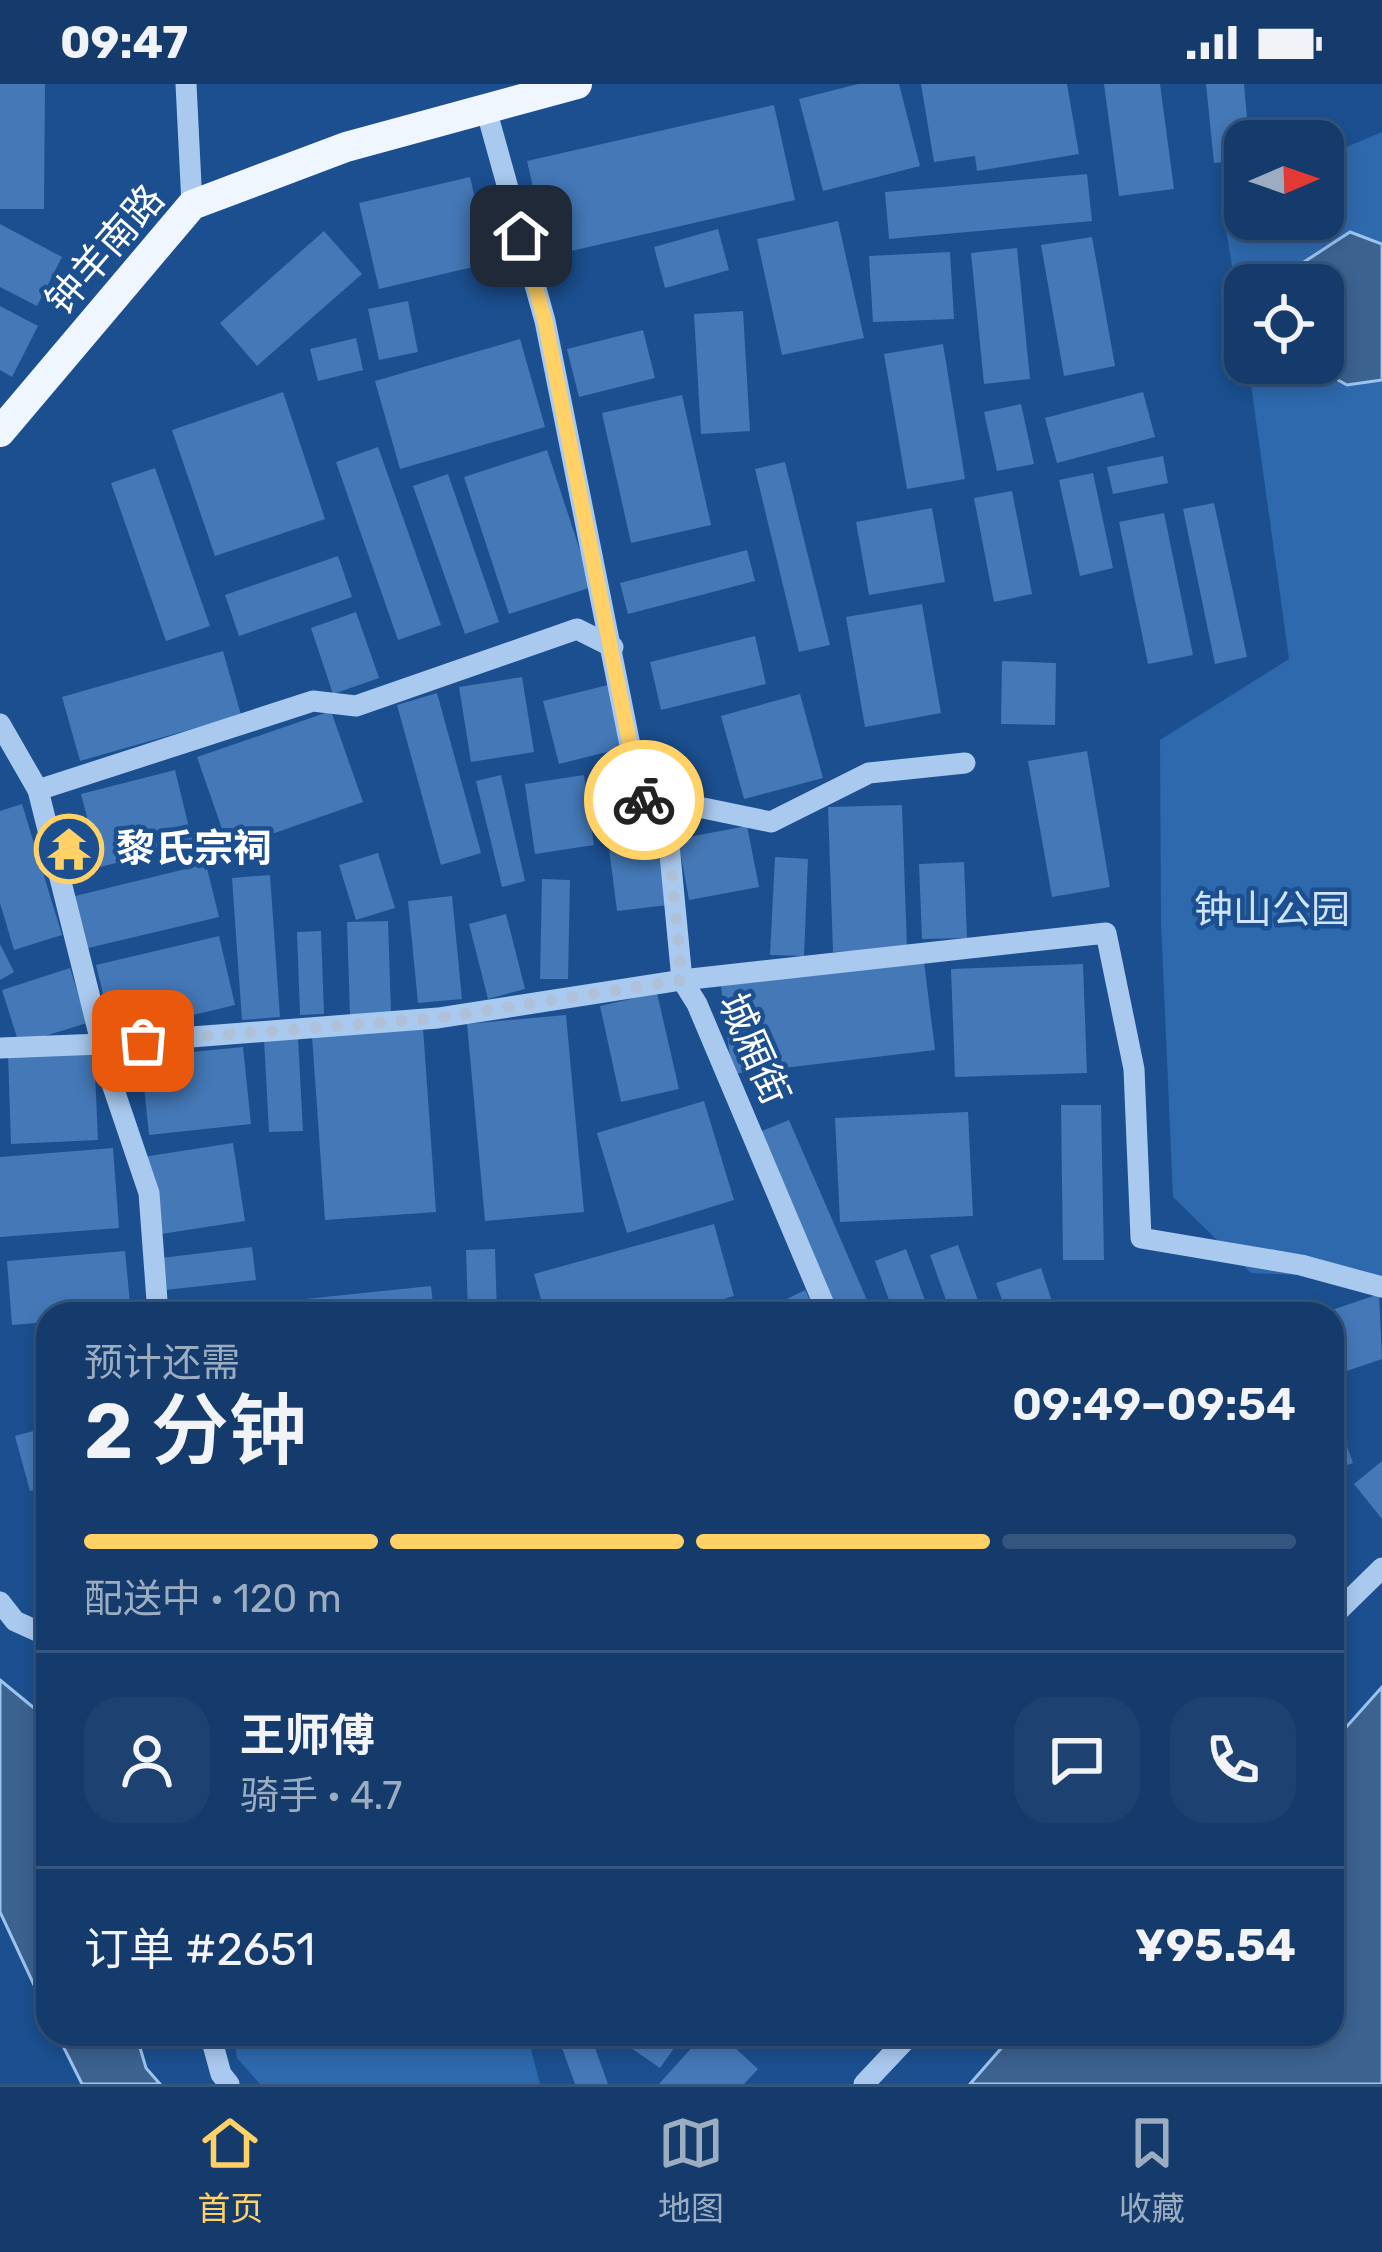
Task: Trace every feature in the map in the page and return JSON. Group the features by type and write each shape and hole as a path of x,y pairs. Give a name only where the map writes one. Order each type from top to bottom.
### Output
{"main road":[{"name":"钟羊南路","path":"0,433 192,206 346,147 577,84"}],"street":[{"path":"186,84 192,206"},
{"name":"城厢街","path":"485,109 545,321 640,795 667,823 682,980 697,1004 823,1302"},
{"path":"38,790 313,700 356,706 577,629 613,647"},
{"path":"0,724 38,790 101,1044 149,1193 157,1302"},
{"path":"640,795 771,822 869,773 965,763"},
{"path":"0,1048 438,1018 682,980 1106,933 1134,1069 1142,1238 1301,1265 1382,1287"},
{"path":"1344,1605 1382,1568"},
{"path":"0,1602 15,1622 36,1631"},
{"path":"213,2046 229,2084"},
{"path":"864,2084 900,2046"}],"green space":[{"name":"钟山公园","path":"1382,132 1382,1279 1251,1273 1173,1197 1161,921 1160,740 1289,659 1251,384 1344,384 1344,264 1232,264 1228,240 1344,240 1344,148"},
{"path":"235,2046 530,2046 540,2084 260,2084 237,2058"}],"shaded area":[{"path":"1350,232 1382,244 1382,380 1347,385 1344,264 1304,264"},
{"path":"0,1680 36,1710 36,1989 0,1912"},
{"path":"1382,1687 1382,2084 970,2084 1003,2046 1344,2046 1344,1730"},
{"path":"63,2046 140,2046 146,2068 160,2084 82,2084"}],"building":[{"path":"0,84 45,84 44,209 0,209"},
{"path":"858,84 899,84 920,166 823,191 799,99"},
{"path":"921,84 1067,84 1079,154 977,171 975,156 934,162"},
{"path":"1104,84 1160,84 1174,189 1119,196"},
{"path":"1206,84 1244,84 1247,120 1224,120 1224,162 1214,163"},
{"path":"774,105 795,200 549,256 527,161"},
{"path":"1087,174 1092,221 889,239 885,192"},
{"path":"470,177 490,263 379,289 359,203"},
{"path":"838,221 864,338 782,355 757,239"},
{"path":"0,224 62,257 37,306 0,287"},
{"path":"718,229 729,270 665,288 654,247"},
{"path":"324,231 362,274 257,366 220,323"},
{"path":"1092,237 1115,366 1064,376 1041,245"},
{"path":"1017,248 1030,379 984,384 971,253"},
{"path":"950,252 954,319 873,322 869,256"},
{"path":"408,301 418,352 379,360 368,309"},
{"path":"0,306 38,326 12,377 0,370"},
{"path":"743,311 750,431 701,434 694,314"},
{"path":"643,330 655,378 579,397 567,349"},
{"path":"356,338 363,370 318,381 310,349"},
{"path":"520,339 545,427 400,469 375,381"},
{"path":"943,344 965,479 907,489 884,354"},
{"path":"283,392 325,519 215,556 172,430"},
{"path":"1143,392 1155,437 1057,463 1045,418"},
{"path":"682,395 711,525 631,543 602,413"},
{"path":"1021,404 1034,464 997,471 984,412"},
{"path":"378,447 441,625 398,640 336,462"},
{"path":"547,450 592,587 509,614 464,477"},
{"path":"1163,456 1168,483 1113,494 1107,467"},
{"path":"785,462 830,645 799,652 755,469"},
{"path":"155,468 210,626 166,641 111,483"},
{"path":"1093,473 1113,568 1080,576 1059,480"},
{"path":"448,474 499,622 465,634 413,486"},
{"path":"1012,491 1032,594 994,602 974,498"},
{"path":"1214,503 1247,657 1215,664 1183,509"},
{"path":"932,508 945,582 869,595 856,522"},
{"path":"1164,513 1193,655 1148,664 1119,522"},
{"path":"747,550 755,581 628,614 620,583"},
{"path":"338,556 352,597 239,636 225,595"},
{"path":"922,604 941,713 865,727 846,617"},
{"path":"356,612 379,678 333,694 311,628"},
{"path":"755,636 766,684 661,710 650,662"},
{"path":"223,651 241,715 80,761 62,697"},
{"path":"1002,661 1056,663 1055,725 1001,724"},
{"path":"522,677 534,752 471,762 459,687"},
{"path":"608,685 623,748 559,764 543,701"},
{"path":"437,693 481,853 441,865 397,705"},
{"path":"800,694 823,778 744,799 721,716"},
{"path":"331,711 363,802 229,849 197,757"},
{"path":"1087,751 1110,887 1052,897 1028,761"},
{"path":"175,770 193,844 100,867 81,794"},
{"path":"501,775 525,881 502,887 476,781"},
{"path":"584,775 594,845 535,854 525,784"},
{"path":"22,804 62,935 14,950 0,903 0,811"},
{"path":"902,805 907,949 833,952 828,807"},
{"path":"656,818 668,905 617,911 606,825"},
{"path":"747,826 759,887 689,900 678,839"},
{"path":"378,853 395,908 356,920 339,865"},
{"path":"775,857 808,859 804,956 770,955"},
{"path":"964,862 967,938 922,939 919,864"},
{"path":"206,864 219,917 88,948 75,896"},
{"path":"270,875 280,1017 242,1020 232,878"},
{"path":"542,879 570,880 568,979 540,979"},
{"path":"452,896 462,999 418,1003 408,901"},
{"path":"506,914 525,989 488,999 469,924"},
{"path":"388,921 391,1013 350,1015 347,922"},
{"path":"321,931 324,1014 300,1015 297,932"},
{"path":"219,936 235,1005 113,1034 96,965"},
{"path":"0,944 14,972 0,980"},
{"path":"924,962 935,1050 732,1074 721,986"},
{"path":"1083,964 1087,1073 955,1077 951,969"},
{"path":"70,968 87,1023 19,1044 2,990"},
{"path":"657,993 679,1089 621,1102 600,1006"},
{"path":"566,1015 584,1212 485,1221 467,1024"},
{"path":"423,1028 436,1212 325,1220 312,1036"},
{"path":"298,1038 303,1131 269,1132 264,1039"},
{"path":"243,1047 251,1124 149,1135 141,1057"},
{"path":"94,1051 98,1140 11,1144 8,1054"},
{"path":"704,1101 734,1200 627,1233 597,1133"},
{"path":"1061,1105 1101,1105 1104,1260 1063,1260"},
{"path":"968,1112 973,1216 840,1222 835,1118"},
{"path":"789,1120 868,1302 829,1302 757,1133"},
{"path":"233,1143 245,1221 155,1235 143,1157"},
{"path":"113,1148 119,1228 0,1237 0,1157"},
{"path":"714,1224 734,1296 713,1302 542,1302 534,1274"},
{"path":"958,1245 979,1302 947,1302 930,1255"},
{"path":"252,1247 256,1280 165,1290 161,1258"},
{"path":"495,1249 497,1302 468,1302 466,1250"},
{"path":"906,1249 926,1302 890,1302 875,1261"},
{"path":"125,1251 130,1302 36,1302 36,1323 12,1325 7,1261"},
{"path":"1041,1268 1052,1302 1003,1302 996,1283"},
{"path":"431,1286 433,1302 277,1302"},
{"path":"805,1290 811,1302 781,1302"},
{"path":"1379,1294 1382,1359 1344,1372 1344,1306"},
{"path":"36,1430 36,1489 30,1491 15,1436"},
{"path":"1344,1438 1353,1463 1344,1466"},
{"path":"1382,1461 1382,1519 1354,1484"},
{"path":"561,2046 594,2046 608,2084 575,2084"},
{"path":"628,2046 676,2046 660,2068"},
{"path":"693,2046 733,2046 758,2069 744,2084 659,2084"}],"way so far":[{"path":"143,1041 438,1018 682,980 667,823 644,800"}],"place":[{"name":"黎氏宗祠","path":"69,849"}],"route":[{"path":"521,236 545,321 644,800"}]}
